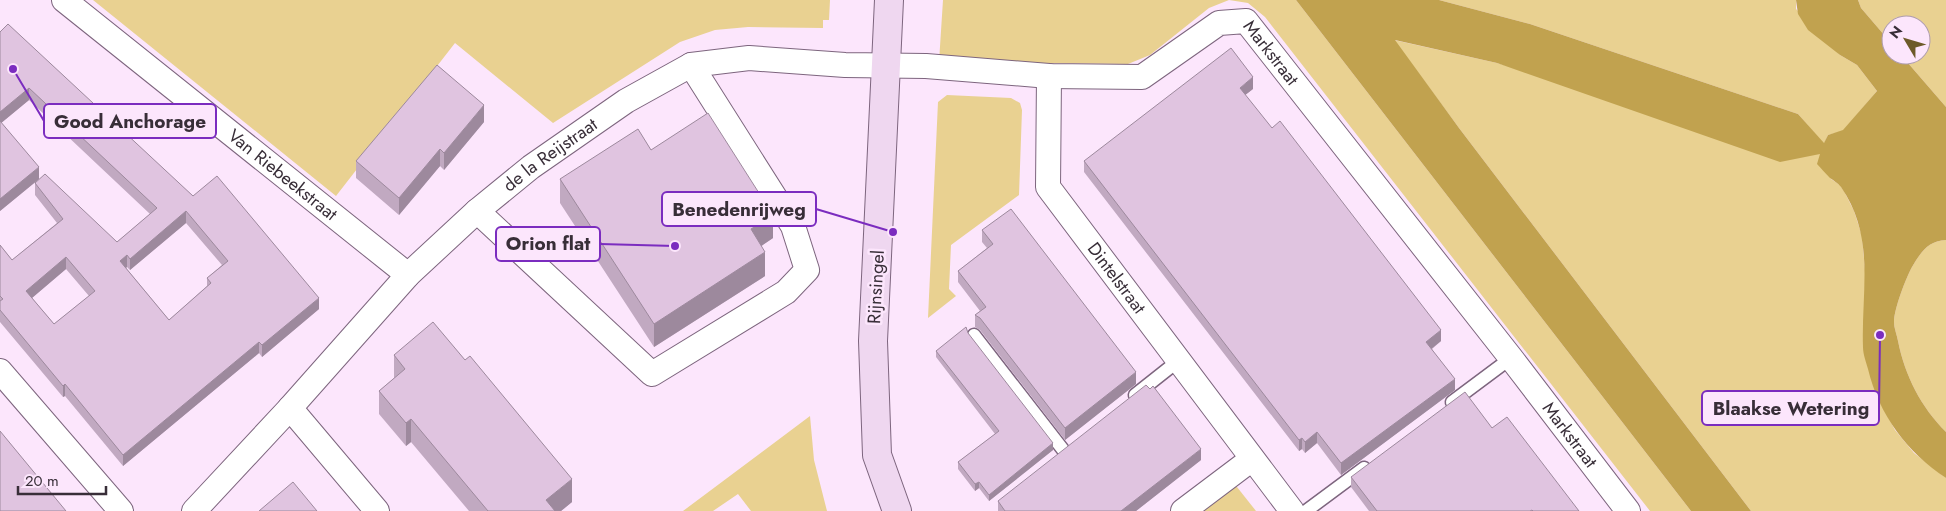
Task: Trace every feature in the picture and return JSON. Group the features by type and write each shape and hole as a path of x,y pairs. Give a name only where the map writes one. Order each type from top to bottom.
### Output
{"street":[{"name":"Van Riebeekstraat","path":"64,0 408,275"},
{"name":"Rijnsingel","path":"889,0 873,342 877,455 897,511"},
{"name":"Markstraat","path":"886,66 926,66 1049,76 1142,77 1219,23 1246,21 1511,358 1628,511"},
{"name":"de la Reijstraat","path":"194,511 290,408 408,275 477,211 531,166 626,101 691,65 749,58 791,62 886,66"},
{"path":"477,211 652,374 786,292 807,270 793,226 691,65"},
{"name":"Dintelstraat","path":"1049,76 1048,187 1292,511"},
{"path":"0,371 121,511"},
{"path":"290,408 377,511"},
{"path":"1183,511 1252,459"}],"lane":[{"path":"974,335 1064,451"},
{"path":"1440,411 1511,358"},
{"path":"1125,403 1178,361"},
{"path":"1306,511 1377,458"}],"shaded area":[{"path":"93,0 830,0 829,20 823,20 823,28 748,27 715,30 680,42 553,123 455,43 336,196"},
{"path":"943,0 1229,0 1209,8 1150,55 1128,64 939,62"},
{"path":"1229,0 1296,0 1691,511 1650,511 1265,17 1248,3"},
{"path":"1296,0 1439,0 1530,24 1798,114 1824,143 1828,135 1843,130 1877,91 1857,65 1840,55 1808,30 1798,14 1796,0 1858,0 1861,8 1881,31 1881,65 1910,65 1946,107 1946,240 1930,245 1915,262 1901,294 1894,322 1901,354 1915,390 1929,412 1946,432 1946,478 1932,468 1907,444 1896,431 1879,402 1863,350 1864,265 1863,245 1859,226 1852,206 1841,187 1817,164 1820,154 1780,162 1497,63 1395,40 1459,128 1751,511 1691,511"},
{"path":"1439,0 1796,0 1796,9 1840,55 1857,65 1877,91 1843,131 1828,135 1824,144 1798,114 1530,24"},
{"path":"1858,0 1946,0 1946,107 1910,65 1931,65 1931,15 1881,15 1881,31 1861,8"},
{"path":"1394,40 1497,63 1821,154 1831,179 1840,185 1854,211 1862,236 1876,395 1895,430 1914,453 1946,478 1946,511 1751,511"},
{"path":"947,95 1011,98 1020,103 1022,110 1019,195 951,245 949,289 956,296 928,318 938,102"},
{"path":"1946,240 1946,432 1929,412 1915,390 1901,354 1894,322 1901,294 1915,262 1930,245"},
{"path":"810,416 814,460 827,511 751,511 738,494 713,511 683,511"},
{"path":"1233,482 1256,511 1196,511"}],"building":[{"path":"8,24 193,196 217,176 319,298 262,345 259,342 123,455 65,384 63,386 0,310 0,301 3,299 0,296 0,245 12,260 63,219 35,183 45,174 117,242 157,208 29,88 0,112 0,32","holes":["186,211 228,261 207,278 211,283 169,320 120,261 127,255 130,259","66,257 95,291 54,324 26,291"]},
{"path":"1231,48 1253,77 1240,88 1272,128 1280,121 1441,330 1426,342 1455,379 1341,463 1317,432 1305,442 1302,438 1299,440 1084,161"},
{"path":"437,65 484,105 444,153 440,149 399,198 356,161"},
{"path":"708,113 773,215 751,229 765,252 654,324 560,179 638,129 651,150"},
{"path":"0,121 39,167 0,199"},
{"path":"1011,209 1136,372 1065,428 980,318 975,315 986,307 958,271 993,244 982,230"},
{"path":"433,322 465,360 470,356 572,479 546,500 555,511 488,511 411,419 406,423 379,391 405,369 394,355"},
{"path":"966,327 968,333 1053,443 989,495 979,482 975,484 958,462 999,431 936,351"},
{"path":"1146,385 1150,389 1153,386 1201,449 1121,511 1005,511 998,501"},
{"path":"1465,392 1492,428 1507,417 1579,511 1377,511 1351,477"},
{"path":"0,431 66,511 0,511"},
{"path":"293,482 317,511 259,511"}],"place":[{"name":"Good Anchorage","path":"13,69"},
{"name":"Benedenrijweg","path":"893,232"},
{"name":"Orion flat","path":"675,246"},
{"name":"Blaakse Wetering","path":"1880,335"}]}
